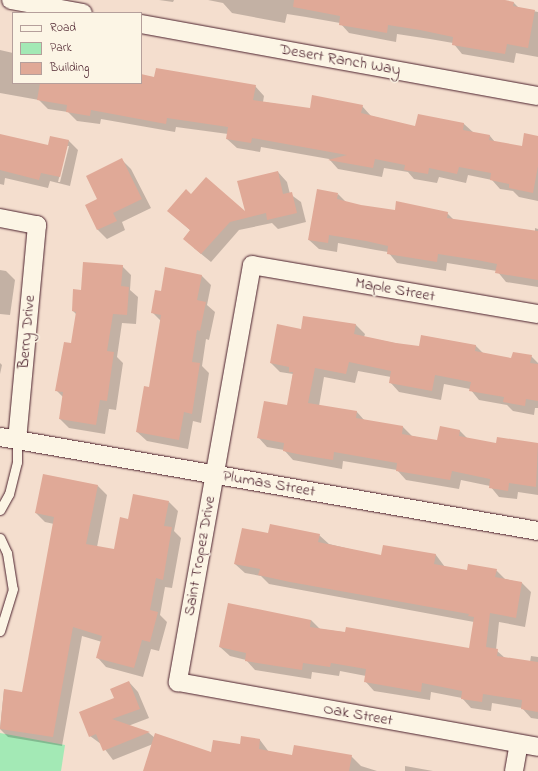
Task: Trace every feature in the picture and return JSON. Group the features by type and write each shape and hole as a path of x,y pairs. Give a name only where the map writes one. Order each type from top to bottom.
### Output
{"street":[{"path":"11,0 77,12"},
{"name":"Desert Ranch Way","path":"142,24 538,96"},
{"name":"Berry Drive","path":"0,218 37,225 8,438"},
{"name":"Maple Street","path":"252,265 538,314"},
{"name":"Saint Tropez Drive","path":"178,682 252,265"},
{"name":"Plumas Street","path":"8,438 538,531"},
{"name":"Oak Street","path":"178,682 538,747"},
{"path":"514,771 519,744"}],"lane":[{"path":"0,510 9,494 16,462 8,438"},
{"path":"0,538 7,553 13,589 0,631"}],"green space":[{"path":"0,733 65,745 61,771 0,771"}],"building":[{"path":"294,0 505,0 514,2 513,6 535,10 528,48 507,44 505,54 452,45 453,37 420,30 388,25 387,33 339,25 340,16 293,7"},
{"path":"156,68 256,85 253,100 310,108 312,95 363,105 361,113 415,126 418,114 464,123 463,130 490,135 489,140 522,146 524,133 538,136 538,166 533,193 509,188 509,184 490,180 491,173 459,167 457,174 429,168 428,174 404,170 405,165 375,159 373,168 328,160 347,155 252,138 251,143 226,139 228,127 167,118 166,124 91,110 90,116 66,112 67,105 37,100 40,84 142,84 142,74 154,77"},
{"path":"0,134 48,145 50,136 69,140 60,177 41,173 39,180 0,170"},
{"path":"122,158 142,199 113,213 117,221 97,230 85,205 97,199 86,176"},
{"path":"278,171 283,194 292,192 297,213 267,220 266,213 230,222 201,254 183,239 190,230 167,211 186,189 191,194 206,177 245,211 237,181"},
{"path":"317,189 338,193 337,199 361,205 395,210 396,201 448,212 447,218 538,231 538,280 495,273 497,264 477,260 438,254 437,262 387,254 388,246 329,235 328,243 308,240"},
{"path":"83,262 123,265 121,286 129,287 127,315 113,314 107,351 114,352 107,401 100,400 96,425 59,419 63,392 55,391 64,342 71,343 76,312 72,311 73,289 81,290"},
{"path":"165,267 202,275 197,300 206,302 200,331 197,330 192,362 200,363 192,414 184,412 179,440 136,432 144,386 149,387 161,315 151,313 155,290 161,291"},
{"path":"303,316 356,324 354,334 396,343 419,346 421,335 476,345 475,351 511,358 513,352 532,355 530,363 538,364 538,401 526,399 525,406 503,402 504,397 469,391 471,382 435,375 432,391 389,383 391,371 349,362 346,374 315,368 308,403 357,411 356,418 403,426 402,434 437,440 440,426 460,430 459,436 496,443 497,437 538,443 536,487 509,483 508,491 489,488 490,479 452,471 450,480 396,471 397,463 334,452 333,460 302,455 283,451 284,443 257,438 264,401 287,405 293,372 289,372 289,367 270,363 277,324 301,329"},
{"path":"43,474 98,485 86,544 114,549 120,517 128,519 133,494 169,501 164,526 172,527 163,580 156,578 150,610 158,612 150,642 142,640 134,668 96,658 102,636 73,627 53,737 0,729 4,689 22,692 54,517 35,513"},
{"path":"270,524 320,534 318,542 381,555 383,545 436,554 434,564 467,570 468,564 497,569 495,577 522,582 516,618 490,613 486,647 498,649 497,656 538,662 538,712 521,709 522,700 483,694 482,702 461,699 462,691 422,683 421,692 364,682 366,669 331,663 330,667 303,663 302,670 245,661 246,653 219,647 228,603 311,620 310,627 345,632 346,627 469,648 474,617 468,616 469,614 290,582 258,575 260,569 234,564 242,528 268,533"},
{"path":"129,681 140,709 112,719 150,732 103,751 96,734 89,737 79,712 114,698 110,689"},
{"path":"155,733 211,752 213,740 240,744 241,736 260,739 259,749 292,755 294,745 352,755 349,771 143,771"}]}
